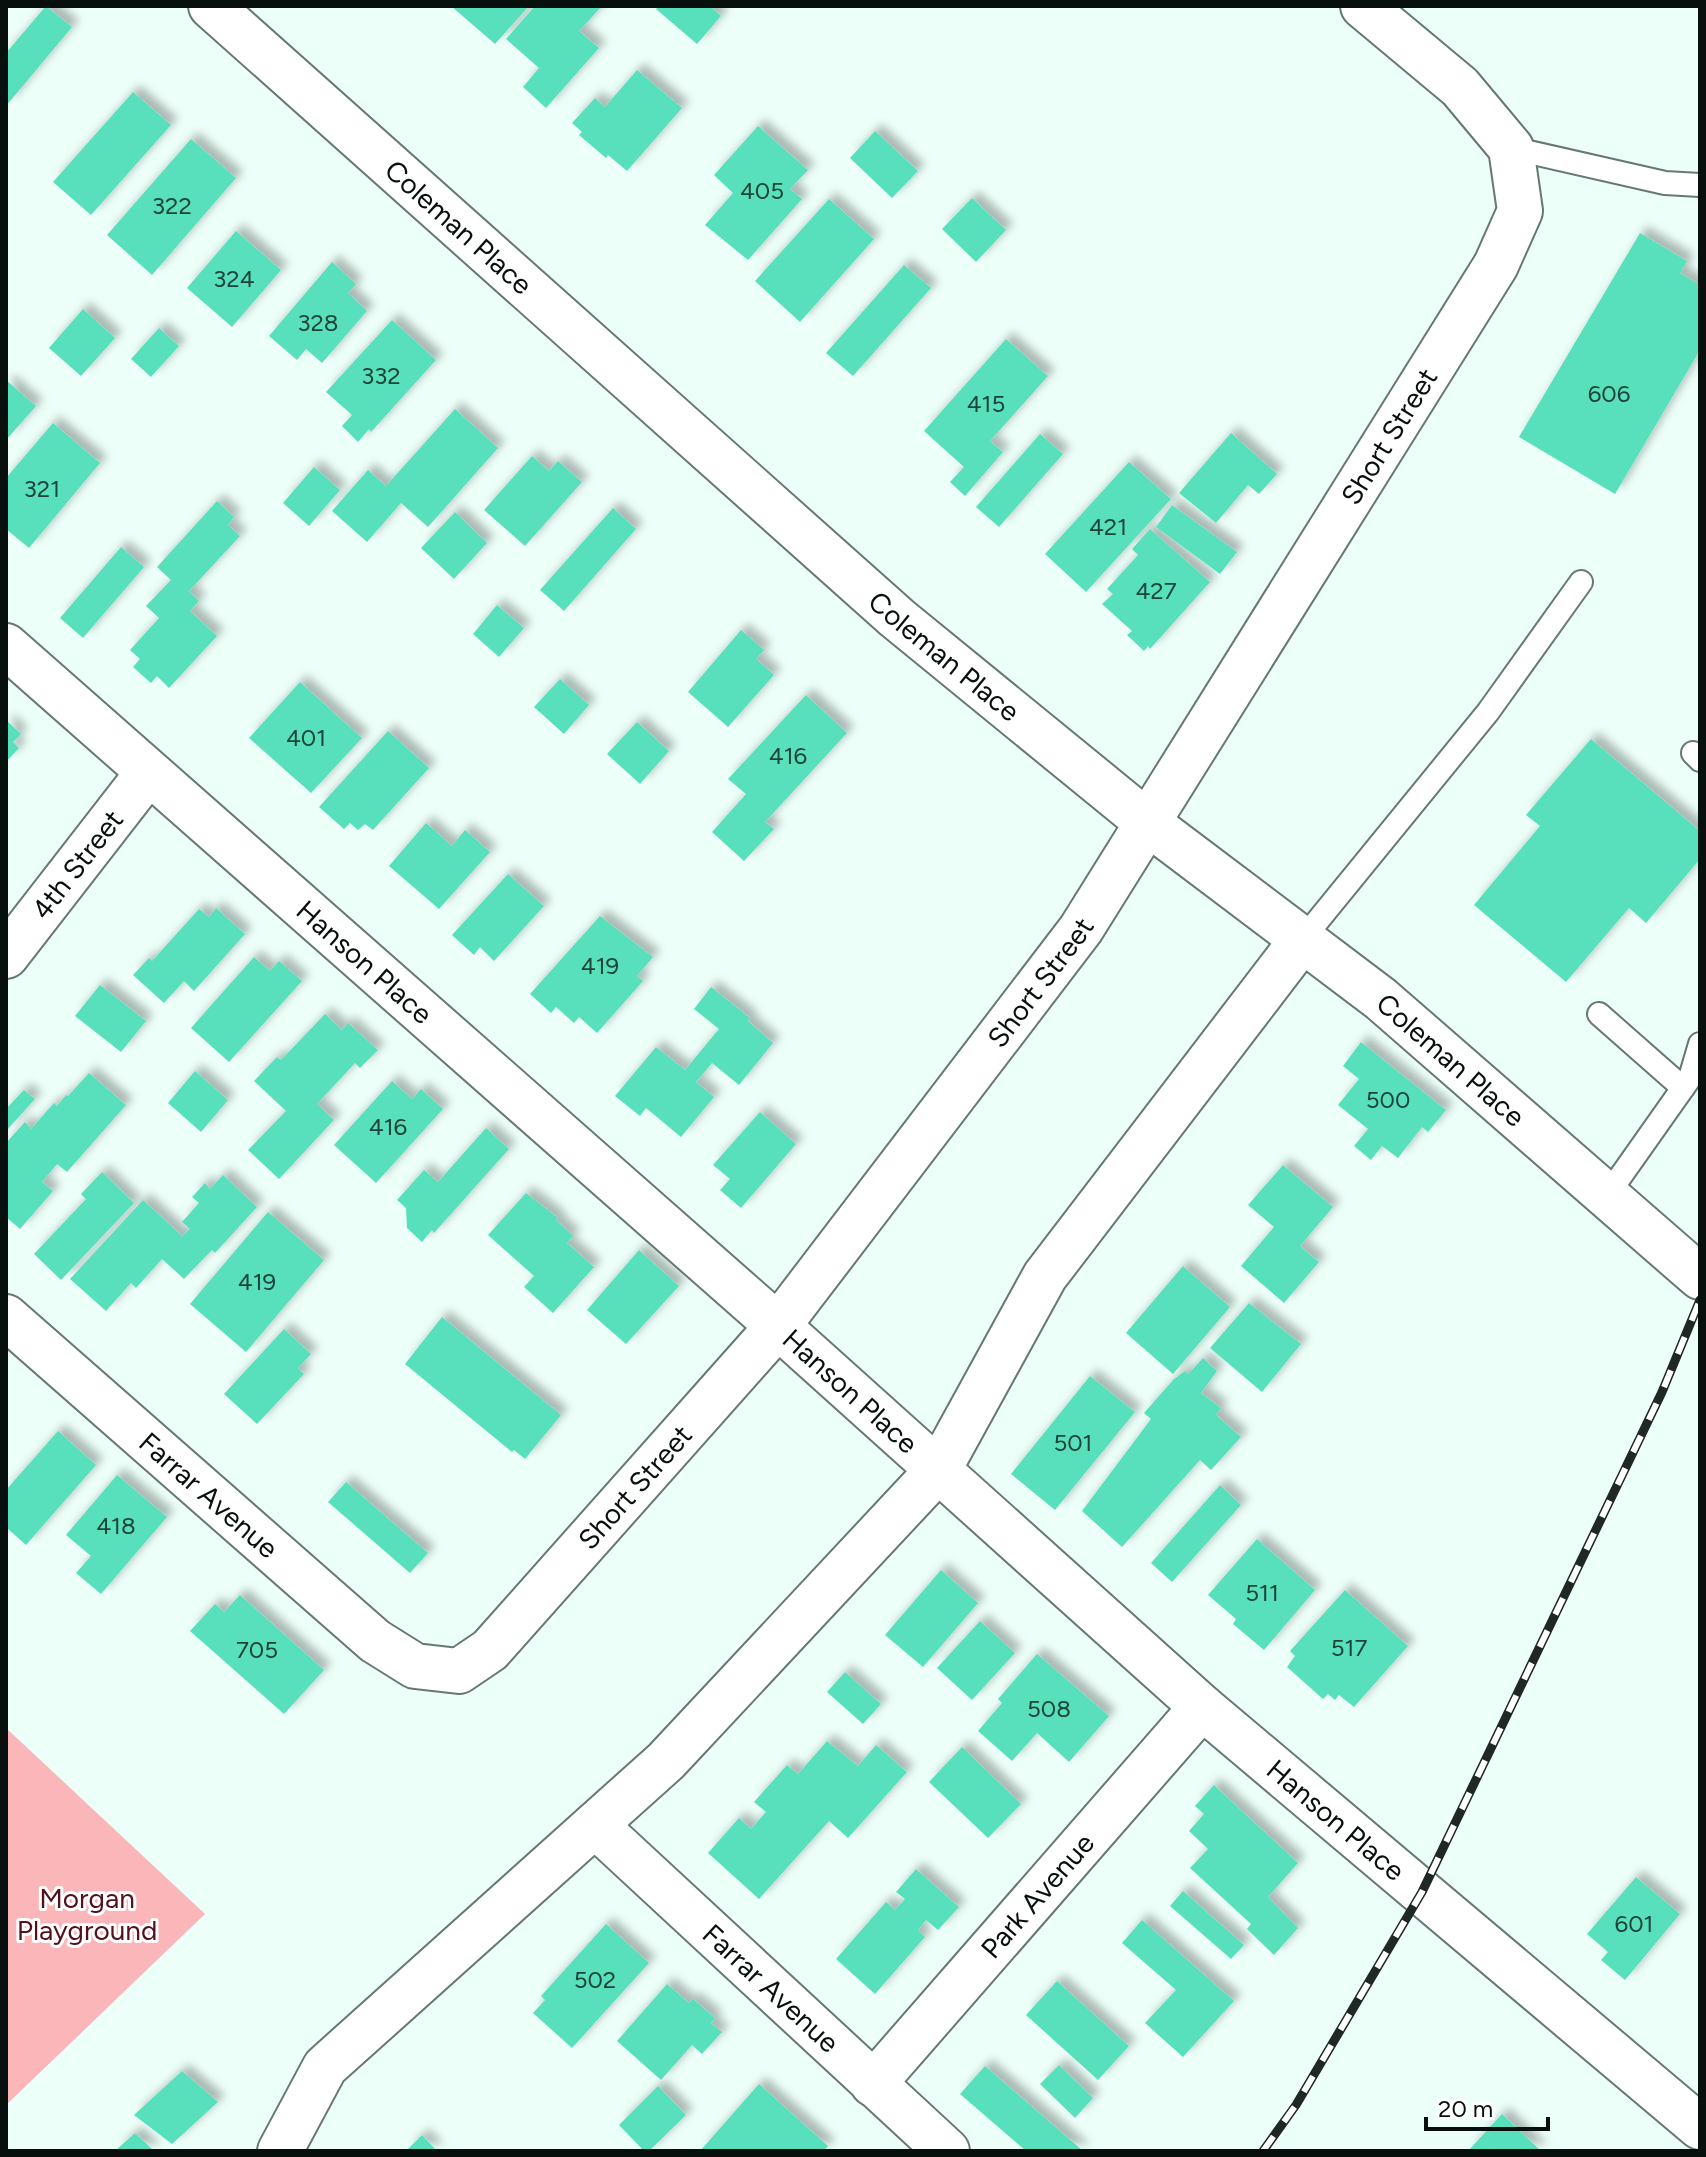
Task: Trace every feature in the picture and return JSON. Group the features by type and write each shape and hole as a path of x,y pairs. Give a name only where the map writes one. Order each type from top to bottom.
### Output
{"street":[{"name":"Coleman Place","path":"211,6 897,618 1148,823 1381,999 1700,1277"},
{"path":"1363,6 1460,87 1513,160"},
{"name":"Short Street","path":"415,1666 459,1671 490,1650 778,1326 1081,929 1496,265 1520,211 1513,160"},
{"name":"Hanson Place","path":"6,646 778,1326 1202,1707 1700,2127"},
{"name":"4th Street","path":"6,956 148,773"},
{"path":"280,2151 325,2067 666,1761 939,1469 1045,1276 1302,940"},
{"name":"Farrar Avenue","path":"6,1317 375,1641 415,1666"},
{"name":"Park Avenue","path":"873,2084 1202,1707"},
{"name":"Farrar Avenue","path":"595,1825 947,2151"}],"lane":[{"path":"1513,160 1665,183 1700,185"},
{"path":"1302,940 1488,712 1581,582"},
{"path":"1599,1014 1683,1088"},
{"path":"1606,1197 1690,1078 1700,1044"}],"green space":[{"name":"Morgan Playground","path":"6,1728 205,1914 6,2105"}],"building":[{"path":"46,6 72,27 6,106 6,53"},
{"path":"451,6 529,6 495,44"},
{"path":"535,6 602,6 579,31 599,48 546,108 523,87 539,68 506,39"},
{"path":"659,6 710,6 721,16 697,44 656,9"},
{"path":"637,70 682,108 627,171 579,135 582,132 572,123 595,98 605,107"},
{"path":"133,92 171,125 91,215 53,182"},
{"path":"758,126 808,170 790,189 802,199 748,260 705,225 733,193 714,175"},
{"path":"875,131 918,171 892,198 850,158"},
{"path":"191,139 236,178 152,275 107,235"},
{"path":"972,198 1006,230 976,262 942,229"},
{"path":"829,199 874,239 800,322 755,281"},
{"path":"236,231 281,270 232,327 187,288"},
{"path":"1640,233 1687,261 1680,273 1700,285 1700,350 1615,494 1519,437"},
{"path":"332,262 356,284 348,293 367,311 322,363 306,349 297,360 269,336"},
{"path":"904,265 931,288 853,376 826,353"},
{"path":"83,309 115,338 81,376 49,348"},
{"path":"392,320 436,360 371,432 369,429 358,442 342,426 352,415 326,392"},
{"path":"159,328 179,346 151,377 131,359"},
{"path":"1006,339 1048,376 990,441 1003,452 965,496 950,482 964,467 924,431"},
{"path":"6,380 36,406 6,440"},
{"path":"455,409 498,448 428,527 401,503 367,542 332,511 368,470 386,486"},
{"path":"53,423 100,463 29,548 6,529 6,478"},
{"path":"1231,433 1277,474 1259,494 1248,485 1216,523 1179,493"},
{"path":"1040,434 1063,454 999,527 976,507"},
{"path":"532,456 549,471 558,461 582,482 525,546 484,510"},
{"path":"1129,462 1171,499 1086,592 1045,554"},
{"path":"314,467 340,490 309,526 283,503"},
{"path":"217,501 234,517 228,525 240,536 189,591 199,601 190,611 217,636 169,688 157,676 151,683 133,667 140,659 130,650 159,618 146,606 171,580 157,567"},
{"path":"1172,505 1237,552 1220,574 1156,527"},
{"path":"613,508 636,529 564,611 540,590"},
{"path":"455,512 487,543 454,579 421,548"},
{"path":"1150,529 1210,582 1150,649 1148,646 1144,651 1127,635 1132,631 1102,604 1113,594 1107,589 1138,555 1132,549"},
{"path":"121,547 144,567 83,638 60,618"},
{"path":"497,605 524,628 499,657 473,634"},
{"path":"741,630 764,650 756,659 774,675 728,727 688,692"},
{"path":"560,679 589,705 564,734 534,707"},
{"path":"300,682 362,738 311,793 249,738"},
{"path":"806,695 847,733 765,822 774,829 744,861 712,832 746,794 728,779"},
{"path":"6,720 21,734 13,742 19,748 6,762"},
{"path":"637,722 669,751 640,784 607,754"},
{"path":"388,731 429,768 373,830 365,824 358,830 350,823 344,829 319,807"},
{"path":"1591,739 1700,831 1700,859 1646,923 1629,908 1566,982 1474,905 1540,826 1526,815"},
{"path":"426,823 452,846 465,830 490,852 439,909 389,866"},
{"path":"508,874 544,906 494,961 480,947 474,955 452,935"},
{"path":"216,908 245,934 194,991 184,981 164,1003 133,975 149,958 152,961 199,909 209,917"},
{"path":"600,916 653,957 637,976 643,981 597,1033 579,1017 574,1023 556,1007 551,1013 530,994"},
{"path":"254,957 270,971 279,961 302,981 229,1062 191,1028"},
{"path":"100,985 146,1021 121,1052 75,1016"},
{"path":"711,987 750,1018 748,1021 773,1043 739,1085 712,1063 696,1082 714,1097 681,1137 646,1108 640,1116 615,1096 656,1047 685,1070 719,1029 694,1009"},
{"path":"325,1014 342,1030 348,1023 378,1050 360,1068 355,1063 317,1104 334,1120 279,1179 248,1150 286,1111 254,1081 277,1057 281,1060"},
{"path":"1361,1042 1446,1110 1428,1132 1422,1127 1398,1158 1382,1146 1371,1160 1354,1146 1368,1129 1338,1105 1359,1079 1343,1066"},
{"path":"195,1071 228,1100 201,1132 168,1103"},
{"path":"89,1073 126,1105 67,1172 57,1164 42,1182 53,1191 20,1229 6,1217 6,1143 25,1122 31,1129 54,1103 57,1106"},
{"path":"392,1081 412,1099 421,1089 443,1109 376,1183 334,1145"},
{"path":"24,1090 35,1099 6,1131 6,1109"},
{"path":"760,1112 796,1144 741,1208 720,1190 730,1179 713,1165"},
{"path":"486,1128 509,1149 434,1233 432,1230 422,1242 407,1228 406,1208 397,1200 424,1170 438,1182"},
{"path":"1283,1165 1333,1207 1300,1246 1319,1262 1284,1303 1241,1266 1274,1227 1248,1205"},
{"path":"102,1172 134,1203 61,1280 34,1254 86,1199 81,1194"},
{"path":"223,1175 257,1207 215,1253 212,1250 184,1279 162,1259 136,1288 131,1283 106,1311 70,1279 143,1200 182,1236 190,1229 182,1222 199,1203 192,1197 205,1183 210,1189"},
{"path":"526,1193 558,1218 556,1220 573,1236 567,1243 594,1267 553,1313 524,1287 534,1276 488,1235"},
{"path":"268,1212 324,1260 246,1352 190,1304"},
{"path":"639,1250 679,1286 626,1344 587,1310"},
{"path":"1183,1266 1230,1307 1173,1374 1126,1333"},
{"path":"1249,1303 1301,1344 1262,1392 1210,1348"},
{"path":"442,1317 561,1415 525,1459 514,1450 512,1452 405,1364"},
{"path":"284,1329 311,1354 298,1368 304,1374 257,1424 224,1394"},
{"path":"1203,1358 1217,1371 1201,1393 1221,1408 1216,1415 1241,1437 1211,1470 1200,1460 1122,1547 1082,1511 1151,1419 1144,1413 1174,1379 1185,1371 1188,1374"},
{"path":"1090,1376 1135,1412 1055,1510 1011,1474"},
{"path":"58,1431 96,1465 26,1545 6,1527 6,1490"},
{"path":"117,1475 167,1517 101,1594 76,1573 91,1556 66,1535"},
{"path":"346,1482 428,1553 410,1573 328,1502"},
{"path":"1220,1485 1241,1505 1172,1582 1151,1563"},
{"path":"1257,1539 1315,1590 1264,1650 1233,1624 1236,1619 1208,1595"},
{"path":"941,1570 978,1603 923,1667 885,1635"},
{"path":"1345,1590 1408,1646 1354,1707 1339,1695 1335,1700 1328,1694 1323,1699 1287,1667 1295,1656 1290,1651"},
{"path":"240,1595 324,1670 284,1714 190,1631 215,1604 224,1612"},
{"path":"980,1621 1015,1653 972,1700 937,1668"},
{"path":"1037,1654 1109,1716 1069,1762 1037,1733 1012,1761 978,1731 1002,1703 998,1699"},
{"path":"845,1672 881,1704 863,1724 827,1692"},
{"path":"827,1741 858,1766 876,1745 907,1772 848,1838 829,1821 759,1899 708,1853 739,1818 751,1829 766,1812 754,1802 787,1765 798,1774"},
{"path":"962,1747 1021,1804 988,1838 929,1782"},
{"path":"1214,1785 1298,1863 1268,1897 1298,1928 1274,1955 1247,1929 1251,1924 1190,1868 1208,1849 1189,1831 1204,1814 1195,1806"},
{"path":"916,1869 959,1907 938,1930 926,1920 918,1930 925,1937 875,1994 836,1959 886,1902 895,1910 905,1899 896,1892"},
{"path":"1636,1877 1680,1914 1625,1980 1601,1960 1608,1952 1587,1934"},
{"path":"1183,1891 1244,1945 1231,1959 1170,1906"},
{"path":"1142,1920 1234,2001 1183,2057 1145,2023 1176,1990 1122,1943"},
{"path":"606,1924 649,1963 572,2048 533,2013 545,2000 541,1996"},
{"path":"1057,1981 1129,2046 1098,2080 1026,2015"},
{"path":"667,1984 689,2003 693,1999 715,2018 711,2023 722,2032 702,2054 692,2045 661,2080 617,2041"},
{"path":"1059,2065 1093,2098 1075,2118 1040,2084"},
{"path":"985,2066 1083,2151 1026,2151 960,2094"},
{"path":"182,2071 218,2102 172,2144 134,2115"},
{"path":"759,2084 828,2146 824,2151 700,2151"},
{"path":"658,2086 686,2115 649,2151 644,2151 619,2125"},
{"path":"1502,2114 1541,2151 1468,2151"},
{"path":"135,2133 154,2151 115,2151"},
{"path":"422,2135 437,2151 406,2151"}],"railway":[{"path":"1263,2151 1296,2105 1422,1892 1662,1392 1700,1300"}]}
